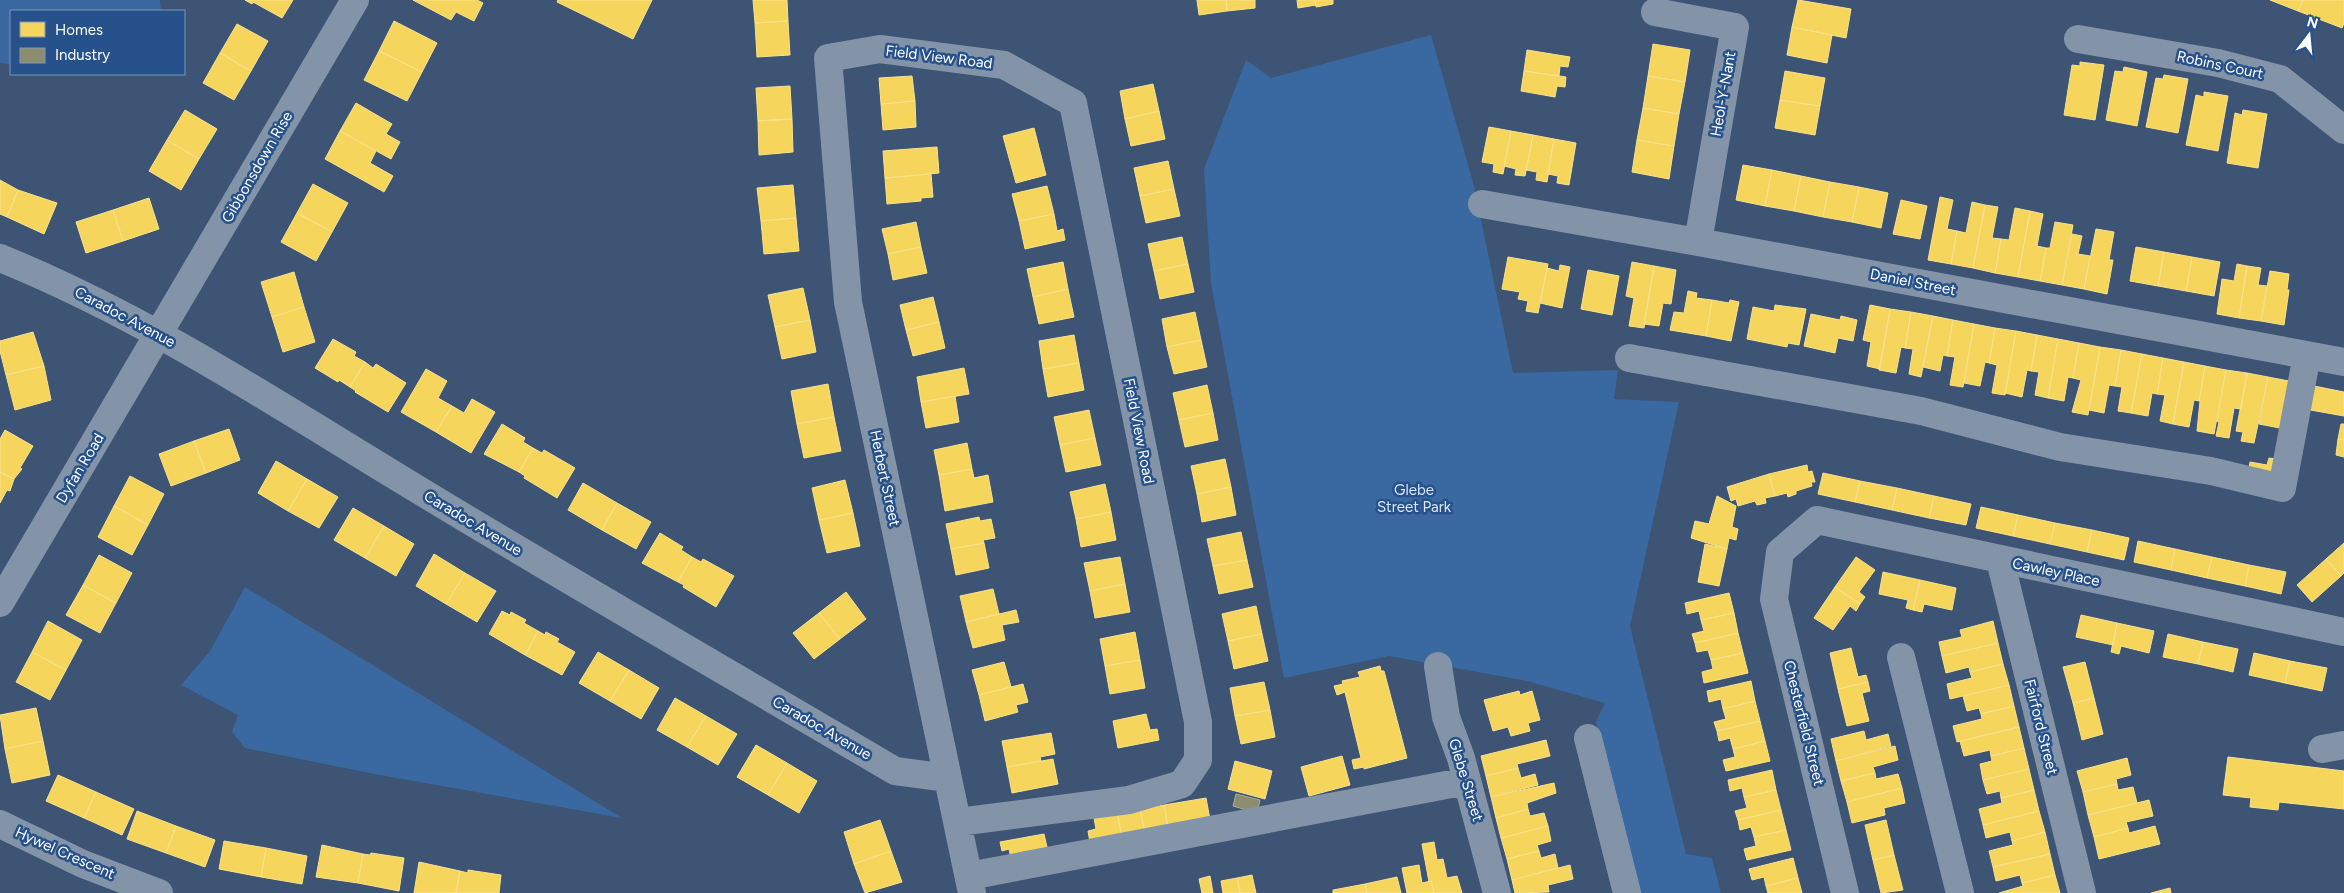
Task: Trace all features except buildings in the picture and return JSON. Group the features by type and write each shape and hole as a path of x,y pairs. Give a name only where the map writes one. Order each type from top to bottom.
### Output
{"street":[{"name":"Gibbonsdown Rise","path":"159,334 354,0"},
{"name":"Heol-Y-Nant","path":"1654,12 1735,27 1698,242"},
{"name":"Robins Court","path":"2078,40 2218,62 2280,79 2344,130"},
{"name":"Field View Road","path":"828,58 880,49 1004,65 1073,103 1198,722 1198,760 1182,784 1129,800 958,822"},
{"name":"Herbert Street","path":"828,58 848,302 971,885"},
{"name":"Daniel Street","path":"1482,204 1698,242 2344,362"},
{"name":"Caradoc Avenue","path":"0,258 50,278 159,334 426,495 896,771 948,778"},
{"name":"Dyfan Road","path":"0,603 159,334"},
{"path":"1630,358 1921,411 2060,447 2211,471 2282,488 2308,355"},
{"name":"Cawley Place","path":"1780,552 1817,520 2344,632"},
{"name":"Chesterfield Street","path":"1780,552 1774,599 1845,893"},
{"name":"Fairford Street","path":"2000,560 2082,893"},
{"path":"1901,657 1960,893"},
{"name":"Glebe Street","path":"1438,666 1446,718 1468,781 1497,893"},
{"path":"1588,738 1627,893"},
{"path":"971,885 1468,781"},
{"name":"Hywel Crescent","path":"0,824 83,864 159,893"}],"green space":[{"path":"0,0 160,0 161,10 10,10 10,64 0,63"},
{"name":"Glebe Street Park","path":"1431,35 1473,182 1513,373 1618,370 1614,399 1679,402 1630,626 1686,854 1712,858 1721,893 1638,893 1596,722 1605,703 1527,681 1389,656 1284,678 1211,283 1204,169 1246,60 1271,78"},
{"path":"245,587 622,818 380,775 245,748 232,732 238,715 181,685 210,651"}]}
